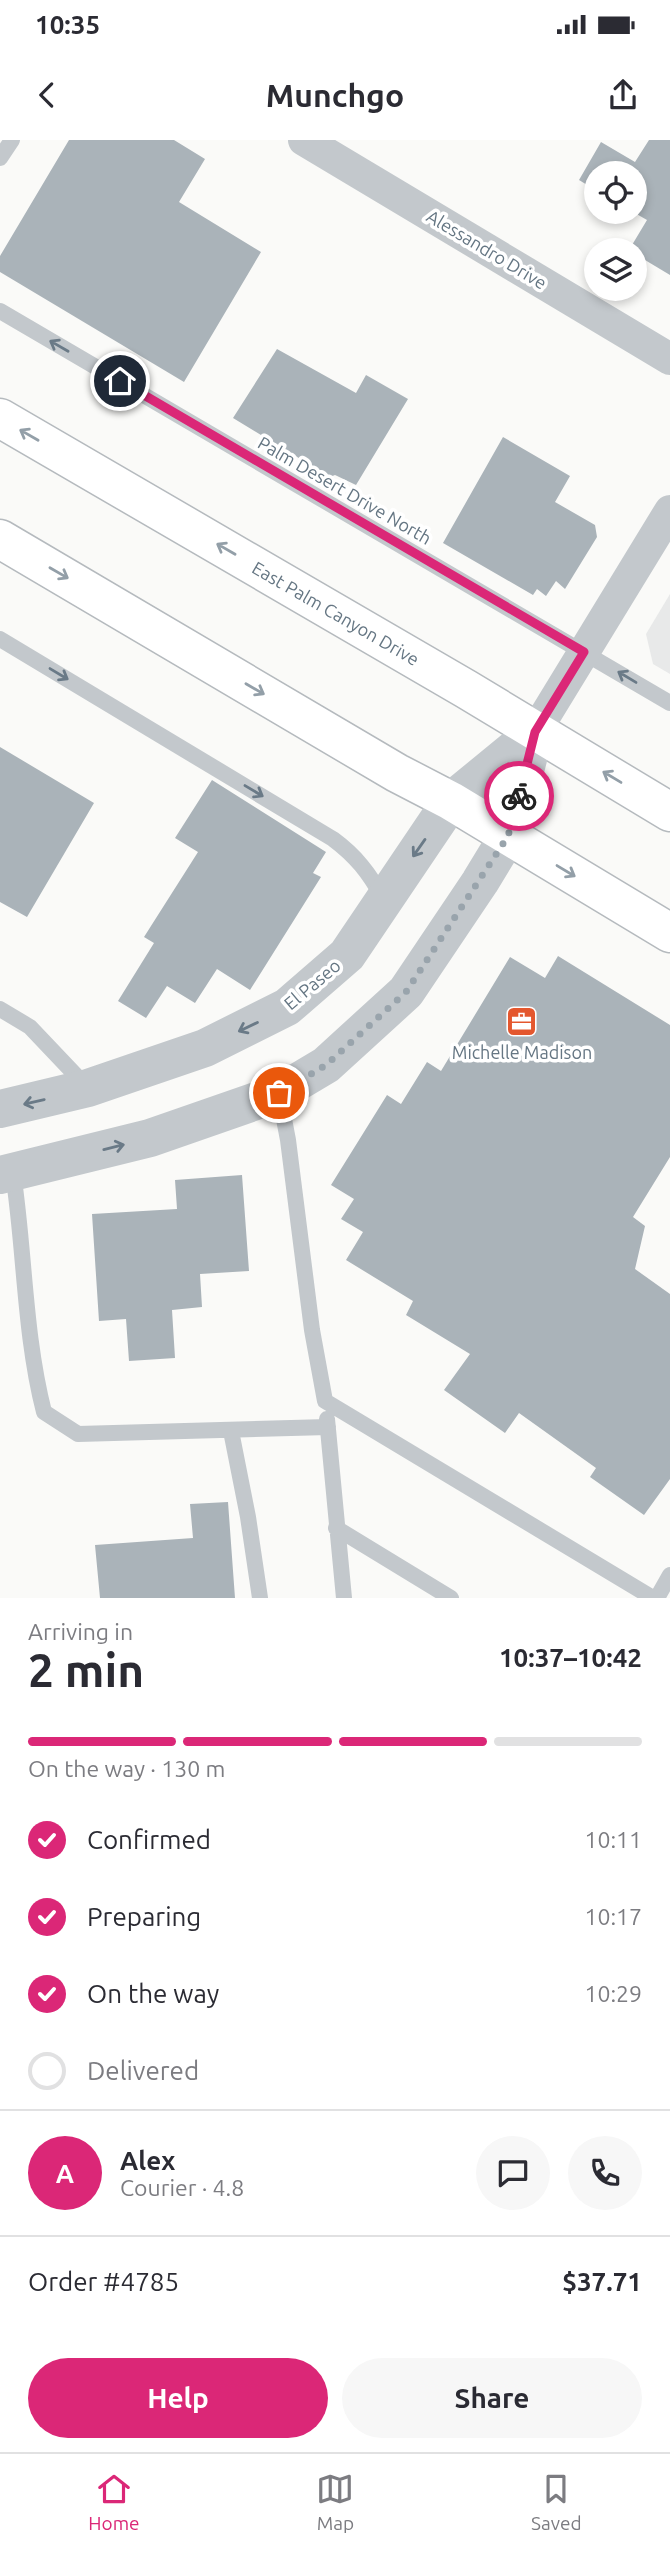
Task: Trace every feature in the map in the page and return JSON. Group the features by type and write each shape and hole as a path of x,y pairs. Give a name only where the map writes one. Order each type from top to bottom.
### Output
{"main road":[{"name":"East Palm Canyon Drive","path":"0,418 466,689 670,812"},
{"path":"0,539 397,773 451,801 670,933"}],"street":[{"name":"Alessandro Drive","path":"304,140 670,359"},
{"path":"7,1174 150,1138 279,1093 326,1065 406,992 508,836 535,732 670,511"},
{"name":"El Paseo","path":"0,1109 88,1088 205,1048 287,1007 347,955 451,801 535,732"}],"lane":[{"path":"0,158 12,140"},
{"name":"Palm Desert Drive North","path":"0,311 670,703"},
{"path":"0,639 333,839 354,854 384,899"},
{"path":"0,1009 30,1027 88,1088"},
{"path":"279,1093 288,1140 312,1330 325,1401 344,1598"},
{"path":"7,1174 20,1220 35,1376 44,1412 79,1434 328,1427"},
{"path":"325,1401 655,1598 670,1575"},
{"path":"231,1430 260,1598"},
{"path":"336,1528 451,1598"}],"shaded area":[{"path":"670,594 670,674 653,664 646,634"}],"building":[{"path":"69,140 174,140 205,159 179,202 261,252 184,382 0,272 0,256"},
{"path":"649,140 670,140 670,275 647,261 647,238 636,238 647,224 647,161 636,161"},
{"path":"601,142 633,161 590,161"},
{"path":"277,349 356,393 366,375 408,399 356,485 335,475 330,477 233,418"},
{"path":"503,437 570,476 555,502 595,525 597,537 565,589 556,581 546,596 537,589 533,595 443,543"},
{"path":"0,747 94,803 27,917 0,902"},
{"path":"212,780 326,852 313,873 321,877 250,990 217,969 195,1003 167,986 146,1018 118,1001 154,943 144,937 198,852 175,838"},
{"path":"558,956 670,1025 670,1157 633,1217 645,1226 635,1269 670,1294 670,1479 644,1515 590,1477 596,1468 519,1413 505,1433 444,1390 470,1354 406,1315 413,1301 346,1260 363,1232 341,1219 354,1199 331,1185 387,1095 401,1104 427,1062 441,1071 510,957 545,978"},
{"path":"242,1175 249,1271 200,1274 202,1307 172,1310 175,1358 129,1361 126,1319 99,1321 92,1214 177,1209 175,1180"},
{"path":"228,1502 235,1598 100,1598 95,1545 193,1538 190,1504"}],"way so far":[{"path":"279,1093 326,1065 406,992 508,836 519,796"}],"place":[{"name":"Michelle Madison","path":"522,1021"}],"route":[{"path":"120,381 584,652 535,732 519,796"}]}
